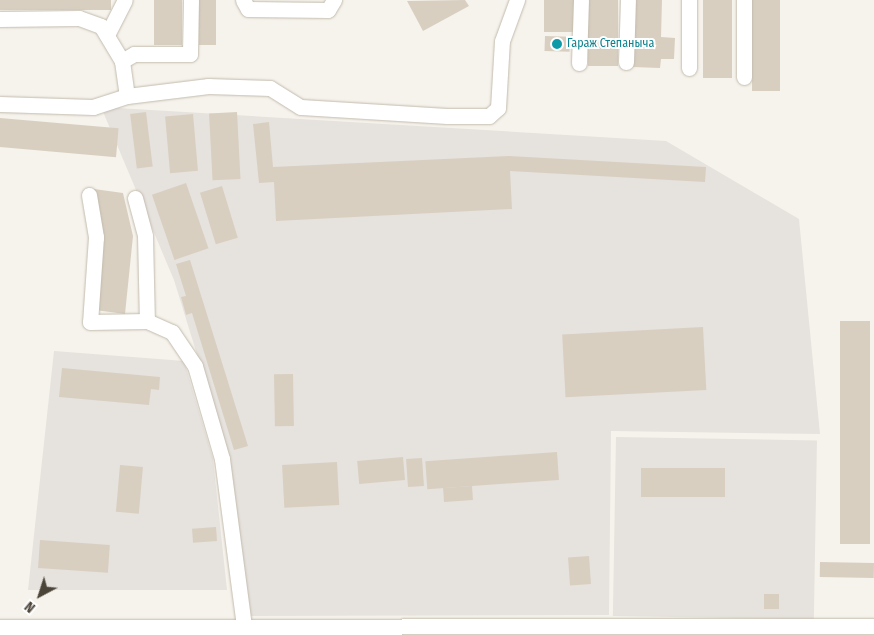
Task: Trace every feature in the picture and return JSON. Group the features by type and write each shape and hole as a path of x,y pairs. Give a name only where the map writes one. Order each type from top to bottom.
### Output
{"street":[{"path":"106,35 125,0"},
{"path":"122,61 134,54 190,54 191,0"},
{"path":"242,0 248,9 328,10 334,0"},
{"path":"0,104 93,106 127,96 208,86 270,88 302,106 489,116 498,108 502,41 517,0"},
{"path":"579,63 581,0"},
{"path":"626,62 628,0"},
{"path":"689,0 689,68"},
{"path":"744,0 744,77"},
{"path":"0,19 79,18 101,26 122,61 127,96"},
{"path":"89,195 96,237 90,322 147,321 172,332 195,366 222,459 244,626"},
{"path":"135,198 145,236 147,321"},
{"path":"0,627 244,626 344,630 874,626"}],"shaded area":[{"path":"101,107 666,141 799,219 820,434 611,431 609,615 251,616 228,455 174,280"},
{"path":"54,351 184,361 213,459 227,590 28,590"},
{"path":"616,437 817,441 814,619 613,616"}],"building":[{"path":"0,0 111,0 111,10 0,10"},
{"path":"154,0 182,0 182,45 154,45"},
{"path":"199,0 216,0 216,45 199,45"},
{"path":"465,0 469,6 423,31 407,1"},
{"path":"544,0 574,0 574,32 544,32"},
{"path":"588,0 618,0 618,66 588,66"},
{"path":"635,0 662,0 661,37 675,38 674,59 661,59 660,68 633,67"},
{"path":"703,0 732,0 732,78 703,78"},
{"path":"752,0 780,0 780,91 752,91"},
{"name":"Гараж Степаныча","path":"545,36 570,37 569,52 544,51"},
{"path":"146,112 153,167 137,169 130,114"},
{"path":"237,112 241,179 213,180 209,113"},
{"path":"193,114 198,171 170,173 165,116"},
{"path":"0,118 119,128 116,157 0,147"},
{"path":"269,122 273,167 509,156 706,167 705,182 510,171 512,209 276,221 274,182 259,183 253,124"},
{"path":"186,183 208,248 174,260 152,195"},
{"path":"222,186 238,238 216,244 200,193"},
{"path":"94,189 123,193 133,236 125,314 95,310 103,232"},
{"path":"190,260 248,446 234,450 192,313 186,315 181,297 186,296 176,264"},
{"path":"840,321 870,321 870,544 840,544"},
{"path":"703,327 706,390 565,397 562,334"},
{"path":"62,368 160,377 159,390 151,389 149,405 59,397"},
{"path":"274,374 293,374 294,426 275,426"},
{"path":"557,452 559,480 427,489 425,461"},
{"path":"403,457 405,480 359,484 357,461"},
{"path":"422,458 424,486 408,487 406,459"},
{"path":"337,462 339,505 284,508 282,465"},
{"path":"120,465 143,467 139,514 116,512"},
{"path":"641,468 725,468 725,497 641,497"},
{"path":"472,486 473,500 444,502 443,488"},
{"path":"216,527 217,541 193,543 192,529"},
{"path":"40,540 110,545 108,573 38,568"},
{"path":"589,556 591,584 570,585 568,557"},
{"path":"820,562 874,563 874,578 820,577"},
{"path":"764,594 779,594 779,609 764,609"}],"place":[{"name":"Гараж Степаныча","path":"557,44"}]}
